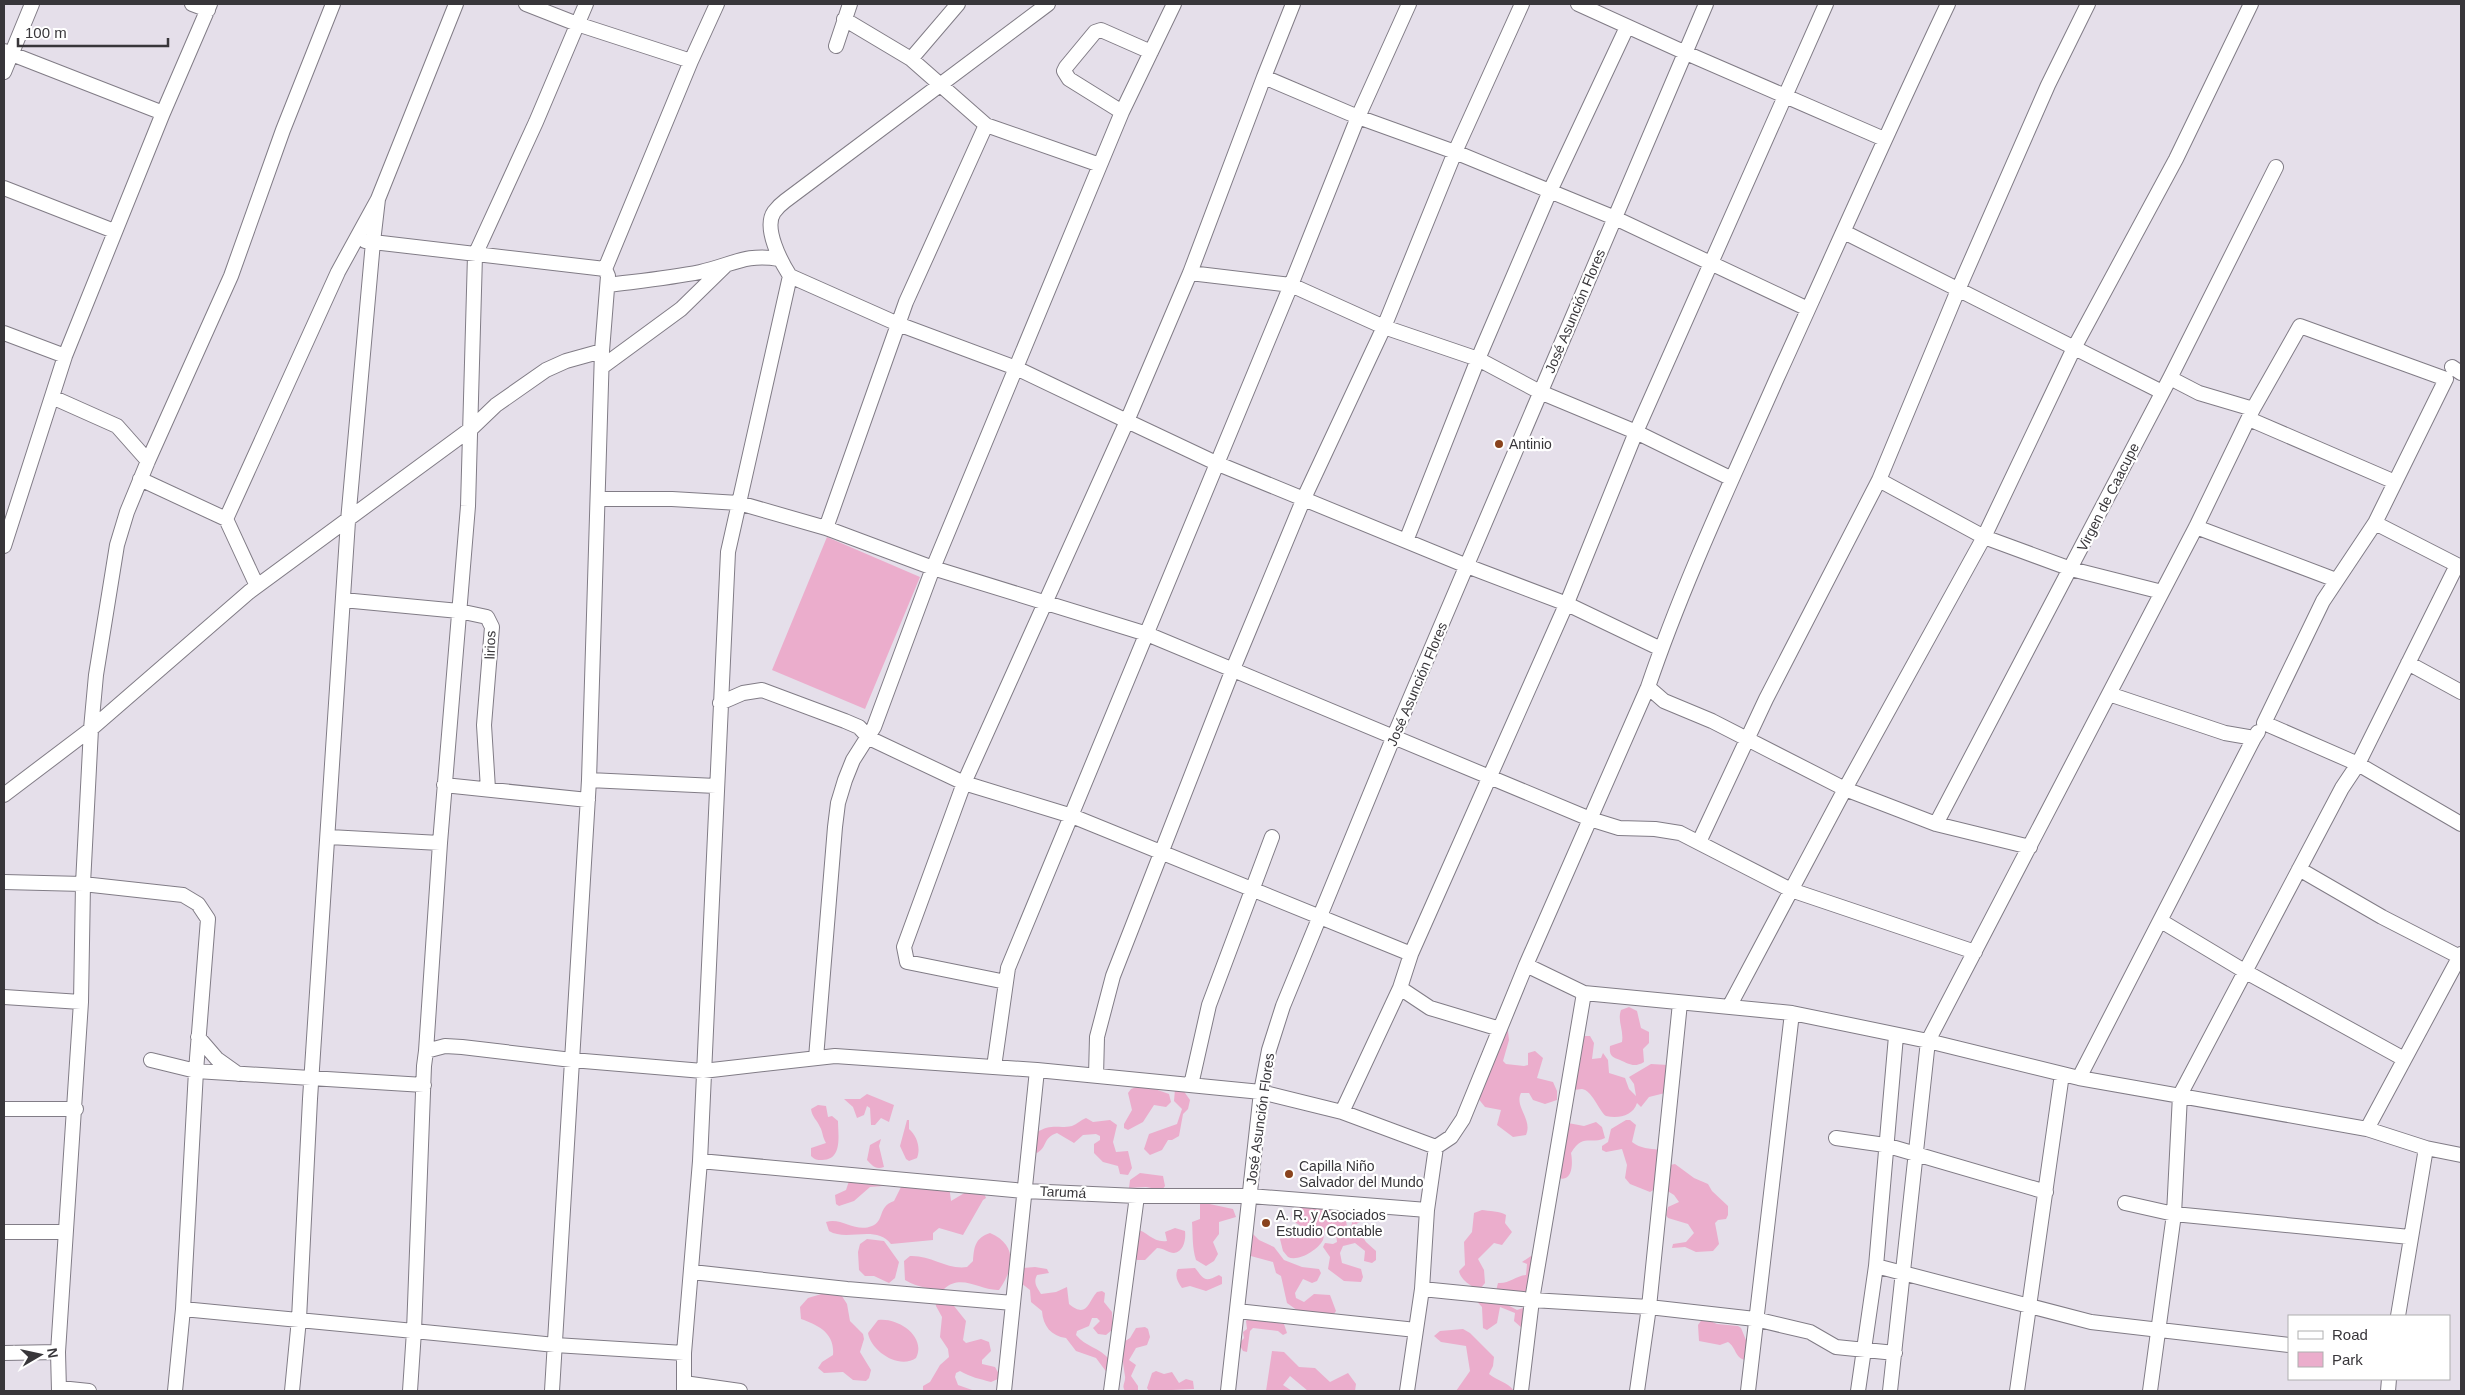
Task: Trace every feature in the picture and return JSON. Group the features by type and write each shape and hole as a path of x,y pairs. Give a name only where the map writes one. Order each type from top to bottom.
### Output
{"street":[{"path":"4,72 7,53 32,4"},
{"path":"4,546 66,356 114,231 209,7 192,4"},
{"path":"90,1391 60,1389 58,1352 82,1002 84,884 91,729 96,675 117,545 140,479 231,276 283,130 333,4"},
{"path":"226,519 338,272 378,199 456,4"},
{"path":"526,4 577,24 691,61"},
{"path":"410,1391 426,1051 444,785 472,428 475,255 586,4"},
{"path":"552,1391 589,780 602,352 608,285 605,270 691,61 717,4"},
{"path":"836,46 850,4"},
{"path":"911,59 958,4"},
{"path":"1048,4 785,201 773,213 770,227 780,260 790,276 898,324 1016,368 1216,463 1467,566 1567,604 1661,649"},
{"path":"816,1058 838,803 854,760 869,738 934,568 1122,112 1174,4"},
{"path":"1006,982 907,962 904,955 904,946 964,783 1127,421 1190,272 1264,77 1294,4"},
{"path":"994,1067 1008,968 1291,285 1358,117 1409,4"},
{"path":"1096,1076 1097,1037 1113,976 1233,669 1304,498 1384,327 1455,152 1522,4"},
{"path":"1578,4 1626,27 1884,139"},
{"name":"José Asunción Flores","path":"1228,1391 1262,1092 1269,1050 1283,1006 1394,736 1706,4"},
{"path":"1342,1112 1400,988 1411,954 1567,604 1636,432 1826,4"},
{"path":"1407,1391 1422,1289 1427,1210 1436,1147 1451,1137 1463,1119 1526,965 1648,687 1661,649 1732,479 1884,139 1948,4"},
{"path":"1699,842 1748,739 1880,480 1958,290 2048,85 2088,4"},
{"path":"1729,1006 1844,789 1984,537 2074,348 2176,158 2251,4"},
{"path":"844,19 911,59 986,125 1100,165"},
{"path":"1406,541 1478,360 1550,191 1626,27"},
{"path":"1122,112 1069,79 1064,71 1095,32 1101,30 1151,52"},
{"path":"7,53 163,113"},
{"path":"1264,77 1358,117 1455,152 1614,218 1808,309"},
{"path":"826,528 906,302 986,125"},
{"name":"Virgen de Caacupe","path":"1936,824 2170,378 2276,167"},
{"path":"4,188 114,231"},
{"path":"292,1391 299,1319 312,1080 348,521 378,199"},
{"path":"1844,232 2162,392"},
{"path":"355,240 605,270"},
{"path":"608,285 698,272 746,258 764,257 780,260"},
{"path":"602,367 681,308 727,264"},
{"path":"1190,272 1291,285 1384,327 1478,360 1540,392 1636,432 1732,479"},
{"path":"740,1391 684,1387 684,1353 700,1161 728,552 790,276"},
{"path":"1890,1391 1928,1041 2196,527 2251,414 2300,326 2446,379 2375,522 2323,602 2264,723 2254,738 2079,1078"},
{"path":"4,333 66,356"},
{"path":"4,796 91,729 258,586 472,428 496,405 546,370 566,361 602,352"},
{"path":"2170,378 2395,482"},
{"path":"52,397 117,426 148,461"},
{"path":"140,479 226,519 258,586"},
{"path":"1880,480 1984,537 2071,569 2162,592"},
{"path":"598,500 672,499 739,503 826,528 934,568 1147,634 1590,819 1619,828 1655,829 1680,833 1791,890 1975,952"},
{"path":"2150,1391 2160,1332 2174,1214 2180,1096 2342,788 2358,764 2459,566 2375,522"},
{"path":"2196,527 2336,580"},
{"name":"lirios","path":"343,600 459,611 486,618 492,627 484,725 488,789"},
{"path":"2408,663 2461,692"},
{"path":"1648,687 1664,701 1748,739 1844,789 1936,824 2030,847"},
{"path":"720,703 743,693 762,690 845,721 858,727 869,738 964,783 1072,816 1411,954"},
{"path":"2109,694 2216,730 2254,738"},
{"path":"2264,723 2358,764 2461,824"},
{"path":"589,780 716,786"},
{"path":"444,785 588,800"},
{"path":"328,837 440,843"},
{"path":"1191,1085 1209,1005 1251,888 1272,837"},
{"path":"2299,869 2382,917 2460,955 2367,1129"},
{"path":"4,882 84,884 183,895 198,904 208,919 198,1037 183,1309 175,1391"},
{"path":"2161,921 2246,972 2404,1059"},
{"path":"1526,965 1584,993 1792,1013 1896,1036 1928,1041 2079,1078 2367,1129 2426,1148 2461,1155"},
{"path":"1400,988 1430,1008 1500,1029"},
{"path":"1521,1391 1532,1300 1584,993"},
{"path":"4,997 82,1002"},
{"path":"1637,1391 1649,1307 1680,1003"},
{"path":"1748,1391 1792,1013"},
{"path":"1858,1391 1862,1350 1876,1266 1896,1036"},
{"path":"198,1037 217,1059 239,1074"},
{"path":"426,1051 445,1046 462,1047 572,1060 703,1071 835,1056 1037,1070 1262,1092 1342,1112 1436,1147"},
{"path":"150,1060 196,1071 312,1080 424,1085"},
{"path":"1004,1391 1037,1070"},
{"path":"2017,1391 2062,1074"},
{"path":"4,1109 76,1109"},
{"path":"1836,1138 1886,1145 2046,1192"},
{"path":"2398,1315 2426,1148"},
{"name":"Tarumá","path":"700,1161 1025,1191 1137,1196 1250,1196 1427,1210"},
{"path":"1111,1391 1137,1196"},
{"path":"2125,1203 2174,1214 2410,1237"},
{"path":"4,1232 65,1232"},
{"path":"1876,1266 2091,1322 2160,1332 2288,1346"},
{"path":"692,1272 847,1289 1013,1303"},
{"path":"1422,1289 1532,1300 1649,1307 1755,1319 1810,1332 1836,1347 1895,1353"},
{"path":"183,1309 555,1345 684,1353"},
{"path":"1237,1311 1416,1330"},
{"path":"4,1352 58,1352"}],"green space":[{"path":"827,537 920,577 865,709 772,670"},
{"path":"1629,1007 1637,1011 1641,1028 1649,1032 1649,1043 1643,1049 1644,1062 1637,1065 1615,1058 1610,1052 1610,1046 1622,1042 1620,1014 1621,1010"},
{"path":"1504,1029 1508,1031 1509,1040 1503,1061 1506,1064 1528,1065 1528,1053 1535,1051 1543,1058 1537,1078 1553,1082 1557,1091 1557,1100 1545,1104 1533,1100 1529,1093 1521,1093 1519,1098 1528,1129 1526,1135 1513,1137 1497,1125 1501,1110 1485,1107 1477,1097"},
{"path":"1582,1036 1590,1036 1594,1043 1592,1059 1601,1058 1603,1053 1608,1060 1609,1073 1625,1078 1629,1089 1636,1096 1634,1084 1629,1077 1651,1064 1668,1065 1665,1093 1649,1097 1641,1107 1637,1103 1629,1114 1624,1116 1606,1116 1586,1090 1574,1090"},
{"path":"1139,1086 1169,1094 1171,1102 1166,1107 1154,1105 1143,1122 1128,1130 1124,1128 1124,1124 1132,1110 1128,1093 1131,1089"},
{"path":"1175,1089 1183,1090 1190,1100 1188,1109 1183,1114 1179,1136 1168,1140 1162,1150 1150,1155 1144,1149 1149,1134 1177,1124 1182,1109 1174,1101"},
{"path":"867,1094 894,1105 889,1122 881,1118 875,1125 871,1125 870,1108 867,1106 864,1115 857,1118 853,1107 844,1099 860,1099"},
{"path":"818,1105 826,1106 828,1117 832,1116 838,1121 838,1146 836,1151 829,1159 822,1160 816,1160 811,1156 811,1148 826,1143 811,1109"},
{"path":"1086,1118 1093,1122 1110,1120 1117,1125 1113,1142 1116,1152 1128,1151 1132,1168 1128,1175 1120,1174 1118,1166 1103,1162 1094,1153 1094,1144 1100,1140 1100,1136 1096,1134 1083,1135 1074,1143 1057,1133 1049,1137 1040,1151 1037,1153 1033,1150 1036,1133 1050,1127 1072,1126"},
{"path":"907,1120 909,1120 909,1129 916,1139 919,1150 917,1158 909,1161 906,1159 900,1146"},
{"path":"1626,1120 1630,1120 1636,1125 1632,1142 1642,1147 1659,1150 1657,1188 1650,1192 1630,1184 1625,1178 1627,1165 1622,1149 1606,1152 1602,1150 1602,1146 1608,1142 1611,1129"},
{"path":"1596,1122 1602,1127 1605,1138 1579,1143 1571,1153 1572,1167 1569,1176 1562,1179 1556,1177 1568,1123 1584,1126"},
{"path":"881,1139 879,1146 884,1167 878,1168 867,1160 870,1145"},
{"path":"1675,1164 1694,1178 1708,1184 1712,1191 1728,1206 1726,1219 1718,1220 1715,1223 1719,1244 1713,1251 1696,1252 1685,1247 1672,1248 1673,1244 1686,1242 1694,1233 1688,1224 1668,1218 1666,1215 1668,1207 1679,1202 1674,1195 1666,1190 1670,1165"},
{"path":"846,1167 855,1168 894,1185 870,1187 854,1201 839,1206 836,1204 835,1195 846,1190 849,1181 844,1171"},
{"path":"1140,1173 1163,1176 1165,1186 1162,1190 1146,1187 1129,1188 1130,1180"},
{"path":"908,1180 949,1185 951,1201 966,1192 983,1191 986,1198 963,1235 939,1228 933,1233 933,1240 891,1244 885,1238 878,1235 844,1235 829,1231 826,1222 838,1222 860,1228 876,1224 885,1207 894,1201 901,1187"},
{"path":"1200,1202 1233,1209 1236,1217 1219,1222 1219,1234 1213,1242 1218,1254 1214,1261 1206,1266 1196,1260 1193,1246 1192,1222 1200,1219"},
{"path":"1300,1206 1332,1208 1345,1216 1350,1230 1354,1218 1360,1211 1364,1210 1369,1216 1355,1225 1366,1242 1376,1251 1376,1260 1372,1263 1364,1261 1365,1251 1355,1243 1343,1246 1340,1253 1342,1263 1361,1269 1363,1277 1361,1282 1344,1281 1328,1269 1330,1257 1323,1247 1325,1243 1333,1244 1337,1242 1336,1234 1331,1228 1326,1228 1323,1240 1317,1248 1307,1254 1292,1258 1288,1257 1283,1251 1280,1239 1282,1235 1295,1234 1301,1230 1301,1226 1292,1218 1292,1210"},
{"path":"1482,1210 1506,1215 1505,1223 1512,1232 1502,1245 1494,1243 1478,1259 1484,1270 1485,1283 1480,1289 1467,1283 1459,1271 1465,1265 1464,1242 1472,1232 1474,1213"},
{"path":"1175,1228 1185,1231 1185,1241 1180,1250 1174,1253 1157,1248 1145,1260 1137,1260 1134,1257 1136,1229 1154,1239 1167,1241 1165,1232"},
{"path":"990,1233 1005,1244 1011,1258 1008,1274 999,1290 964,1283 951,1284 944,1289 929,1288 915,1285 905,1280 904,1261 910,1256 918,1256 953,1266 967,1267 973,1261 978,1240"},
{"path":"1253,1234 1259,1240 1274,1247 1284,1260 1302,1267 1319,1269 1321,1273 1317,1281 1312,1283 1303,1279 1295,1293 1296,1298 1304,1302 1314,1294 1330,1295 1336,1311 1331,1318 1301,1313 1287,1303 1281,1276 1276,1273 1273,1262 1247,1255 1247,1239"},
{"path":"867,1239 884,1241 899,1262 895,1278 889,1283 874,1276 865,1276 859,1270 858,1252 860,1244"},
{"path":"1531,1256 1535,1258 1535,1285 1523,1297 1496,1291 1498,1283 1526,1275 1527,1264 1522,1262"},
{"path":"1023,1268 1047,1269 1049,1273 1037,1275 1035,1280 1041,1294 1056,1292 1067,1287 1069,1304 1080,1310 1089,1304 1097,1292 1102,1291 1105,1293 1104,1302 1112,1312 1113,1329 1106,1335 1098,1334 1093,1328 1100,1321 1097,1318 1092,1318 1089,1326 1077,1331 1076,1335 1110,1360 1108,1374 1096,1358 1076,1351 1066,1338 1052,1333 1046,1326 1042,1311 1031,1302 1030,1290 1021,1283"},
{"path":"1195,1268 1205,1279 1219,1275 1222,1277 1222,1284 1206,1291 1190,1286 1182,1288 1176,1277 1178,1269"},
{"path":"828,1292 840,1293 847,1304 850,1321 863,1334 864,1339 860,1352 871,1370 866,1381 853,1380 843,1372 824,1373 818,1368 822,1362 833,1355 833,1347 824,1331 801,1319 800,1307 808,1298"},
{"path":"946,1296 966,1321 963,1340 966,1343 981,1339 989,1342 991,1351 982,1360 982,1364 995,1367 999,1374 998,1379 991,1382 960,1371 956,1373 955,1377 958,1385 975,1391 923,1390 923,1386 930,1382 940,1365 949,1357 948,1349 940,1337 942,1317 936,1306 935,1298"},
{"path":"1473,1297 1504,1303 1517,1310 1526,1307 1523,1329 1514,1321 1515,1313 1500,1307 1497,1323 1487,1330 1483,1328 1482,1307"},
{"path":"1249,1318 1284,1324 1287,1333 1283,1335 1278,1331 1253,1328 1250,1331 1247,1352 1243,1351 1239,1344 1244,1338 1243,1332 1247,1329 1246,1321"},
{"path":"1703,1318 1717,1324 1741,1328 1748,1345 1745,1360 1737,1355 1728,1342 1720,1345 1699,1341 1698,1325"},
{"path":"878,1320 886,1320 901,1325 914,1336 918,1350 916,1358 902,1362 894,1360 887,1357 874,1346 868,1333"},
{"path":"1145,1327 1148,1329 1150,1337 1147,1345 1136,1348 1129,1360 1136,1365 1131,1376 1138,1386 1138,1390 1125,1391 1123,1387 1125,1378 1122,1343 1130,1338 1136,1328"},
{"path":"1463,1329 1470,1333 1494,1357 1493,1366 1489,1374 1514,1391 1456,1391 1470,1371 1466,1346 1441,1342 1434,1336 1440,1331"},
{"path":"1272,1351 1284,1352 1299,1367 1315,1368 1330,1382 1348,1373 1356,1384 1355,1391 1308,1391 1290,1376 1283,1385 1292,1391 1266,1391"},
{"path":"1156,1371 1164,1374 1172,1372 1179,1383 1186,1379 1193,1381 1194,1389 1149,1391 1147,1388 1152,1373"}],"place":[{"name":"Antinio","path":"1499,444"},
{"name":"Capilla Niño Salvador del Mundo","path":"1289,1174"},
{"name":"A. R. y Asociados Estudio Contable","path":"1266,1223"}]}
